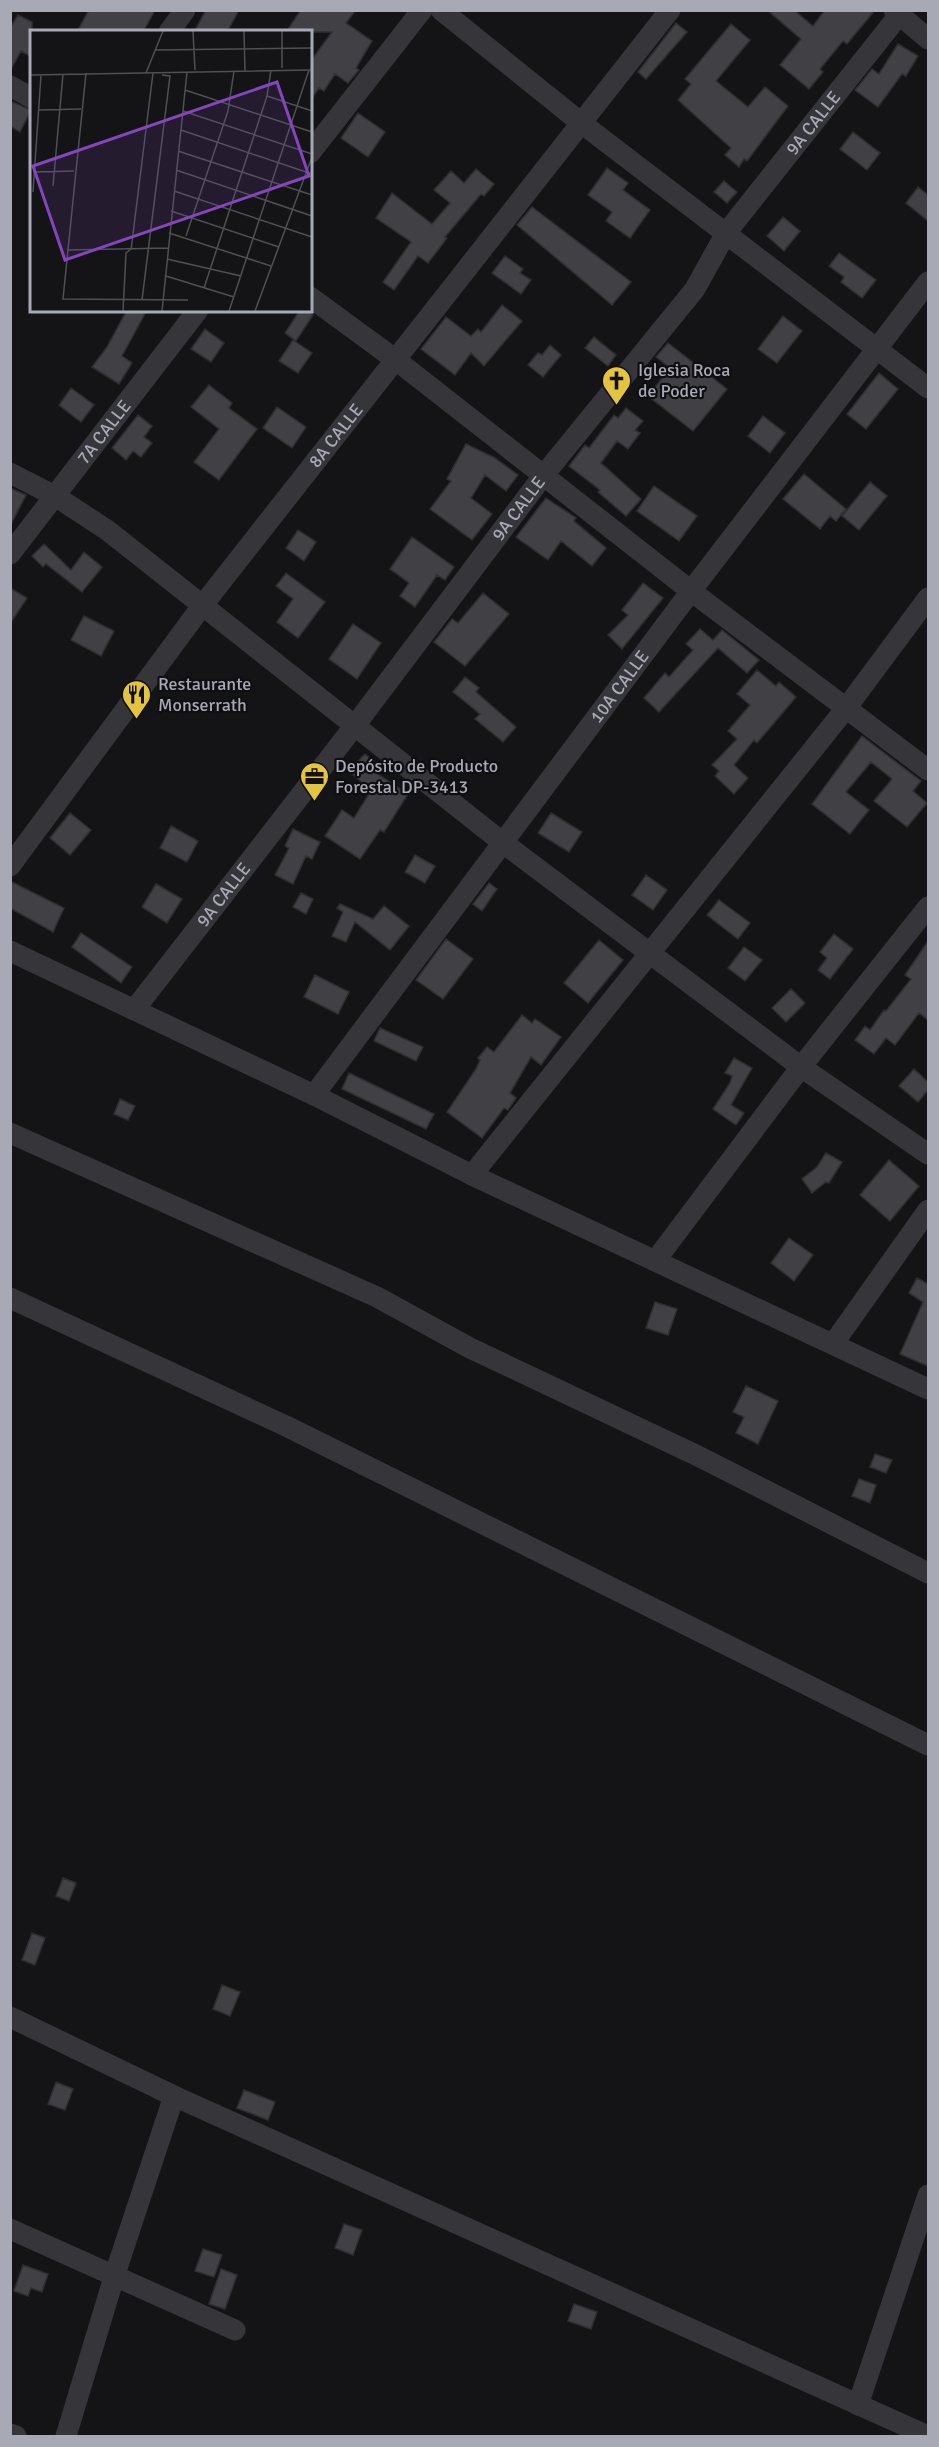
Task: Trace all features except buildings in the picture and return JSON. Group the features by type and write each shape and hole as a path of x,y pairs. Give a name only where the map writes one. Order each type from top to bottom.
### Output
{"street":[{"path":"170,30 185,10"},
{"path":"312,150 422,10"},
{"path":"441,10 580,122 928,388"},
{"name":"8A CALLE","path":"10,866 202,606 670,10"},
{"path":"899,12 928,39"},
{"name":"9A CALLE","path":"134,1010 356,724 543,476 695,289 726,233 899,12"},
{"path":"10,86 30,97"},
{"name":"10A CALLE","path":"314,1095 691,591 928,282"},
{"path":"312,298 396,360 691,591 928,770"},
{"name":"7A CALLE","path":"10,554 196,312"},
{"path":"10,474 55,496 107,530 356,724 502,842 801,1066 928,1154"},
{"path":"472,1175 847,707 928,598"},
{"path":"655,1261 801,1066 928,907"},
{"path":"10,951 314,1095 472,1175 928,1389"},
{"path":"10,1133 377,1297 470,1348 698,1455 928,1573"},
{"path":"833,1344 928,1210"},
{"path":"10,1299 288,1427 928,1745"},
{"path":"10,2017 174,2096 928,2436"},
{"path":"66,2436 115,2274 174,2096"},
{"path":"858,2405 928,2195"},
{"path":"10,2229 115,2274 235,2330"},
{"path":"10,2434 16,2436"}],"place":[{"name":"Iglesia Roca de Poder","path":"617,406"},
{"name":"Restaurante Monserrath","path":"137,720"},
{"name":"Depósito de Producto Forestal DP-3413","path":"314,802"}]}
